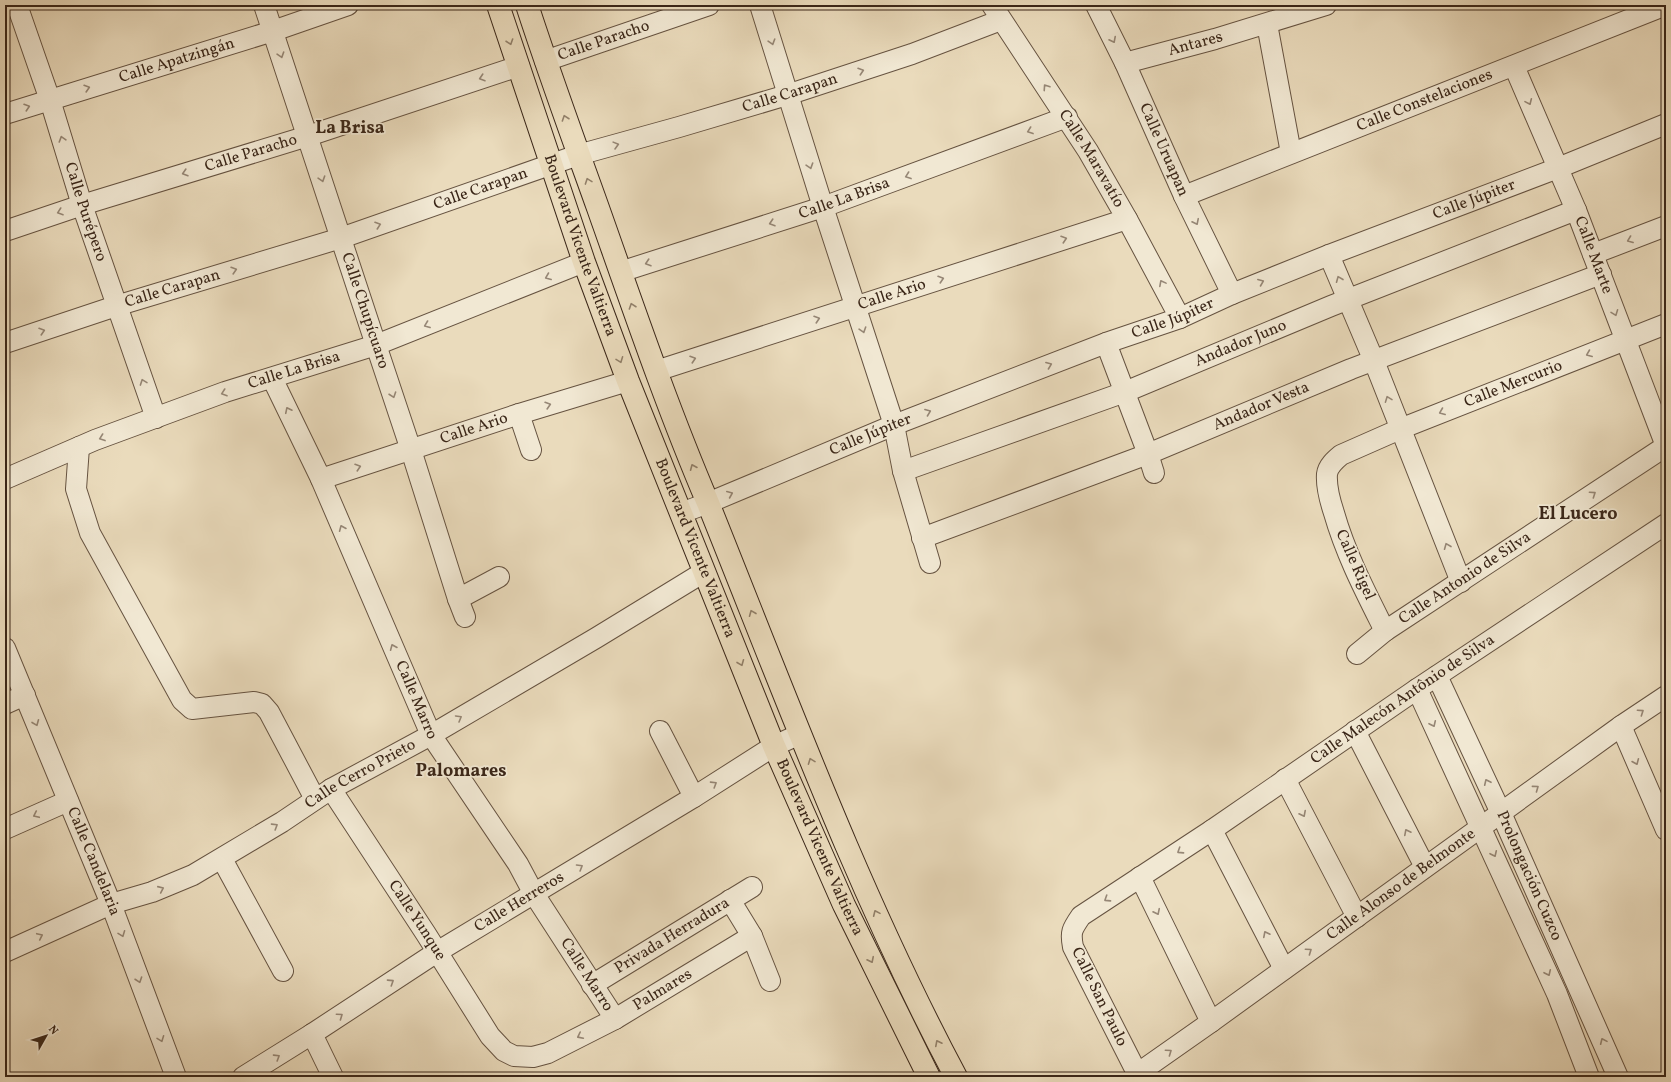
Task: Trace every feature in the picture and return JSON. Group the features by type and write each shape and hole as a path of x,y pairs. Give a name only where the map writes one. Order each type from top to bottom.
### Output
{"main road":[{"name":"Boulevard Vicente Valtierra","path":"498,5 550,165 584,262 628,381 704,572 774,746 844,905 929,1077"},
{"name":"Boulevard Vicente Valtierra","path":"527,5 578,155 656,371 821,788 891,948 956,1077"}],"street":[{"name":"Calle Purépero","path":"17,5 50,100 82,205 156,418"},
{"name":"Calle Chupícuaro","path":"264,5 411,450 461,608 499,578"},
{"name":"Calle Apatzingán","path":"5,114 273,31 348,5"},
{"name":"Calle Paracho","path":"545,60 709,5"},
{"path":"760,5 823,207 894,425 904,471 930,563"},
{"name":"Calle Uruapan","path":"1096,5 1125,63 1184,196 1232,294"},
{"name":"Antares","path":"1125,63 1267,24 1326,5"},
{"name":"Calle Constelaciones","path":"1184,196 1514,66 1636,11 1666,5"},
{"name":"Calle Carapan","path":"5,343 116,306 341,238 578,155 788,95 912,54 996,12"},
{"name":"Calle Maravatío","path":"996,12 1067,117 1128,219 1180,318"},
{"path":"1267,24 1291,153"},
{"name":"Calle Paracho","path":"5,230 308,136 519,66"},
{"name":"Calle Marte","path":"1514,66 1576,210 1666,446"},
{"name":"Calle La Brisa","path":"620,272 823,207 1067,117"},
{"name":"Calle Júpiter","path":"681,513 894,425 1106,343 1180,318 1232,294 1329,255 1558,168 1666,124"},
{"name":"Andador Juno","path":"904,471 1125,392 1348,299 1576,210"},
{"name":"Calle Ario","path":"656,371 1128,219"},
{"path":"1593,254 1666,226"},
{"path":"1329,255 1374,361 1461,582"},
{"name":"Calle La Brisa","path":"5,479 79,447 225,392 376,345 584,262"},
{"name":"Andador Vesta","path":"922,538 1148,454 1351,369 1601,274"},
{"name":"Calle Mercurio","path":"1329,498 1327,475 1329,468 1341,455 1400,429 1666,324"},
{"path":"1106,343 1154,473"},
{"name":"Calle Marro","path":"272,378 321,479 431,735 518,864 534,894 615,1019"},
{"name":"Calle Ario","path":"321,479 519,414 628,381"},
{"path":"519,414 531,450"},
{"name":"Calle Antonio de Silva","path":"1357,654 1385,631 1666,446"},
{"name":"Calle Yunque","path":"79,447 76,489 90,533 182,700 192,709 254,702 262,704 269,712 323,794 437,952 490,1036 504,1051"},
{"name":"Calle Rigel","path":"1329,498 1340,534 1385,631"},
{"name":"Calle Malecón Antônio de Silva","path":"1140,877 1212,830 1416,689 1666,524"},
{"name":"Calle Cerro Prieto","path":"5,952 111,904 152,892 193,875 222,859 323,794 431,735 596,638 704,572"},
{"name":"Calle Candelaria","path":"5,648 111,904 176,1077"},
{"name":"Prolongación Cuzco","path":"1437,676 1502,813 1618,1077"},
{"name":"Prolongación Cuzco","path":"1416,689 1482,827 1557,994 1589,1077"},
{"path":"5,704 25,695"},
{"name":"Calle Alonso de Belmonte","path":"1138,1076 1425,867 1621,726 1666,696"},
{"path":"1621,726 1664,818"},
{"path":"660,731 694,797"},
{"path":"1355,731 1425,867"},
{"name":"Calle Herreros","path":"243,1077 317,1031 437,952 694,797 774,746 800,734"},
{"path":"1285,779 1357,917"},
{"path":"5,829 68,800"},
{"path":"1212,830 1284,969"},
{"path":"222,859 283,971"},
{"path":"1140,877 1211,1022"},
{"name":"Calle San Paulo","path":"1138,1076 1073,947 1070,934 1073,926 1081,916 1140,877"},
{"name":"Privada Herradura","path":"592,985 752,887"},
{"path":"730,900 752,936 770,981"},
{"name":"Palmares","path":"504,1051 522,1058 539,1056 615,1019 752,936"},
{"path":"317,1031 333,1077"}],"district":[{"name":"La Brisa","path":"350,128"},
{"name":"El Lucero","path":"1578,514"},
{"name":"Palomares","path":"461,771"}]}
